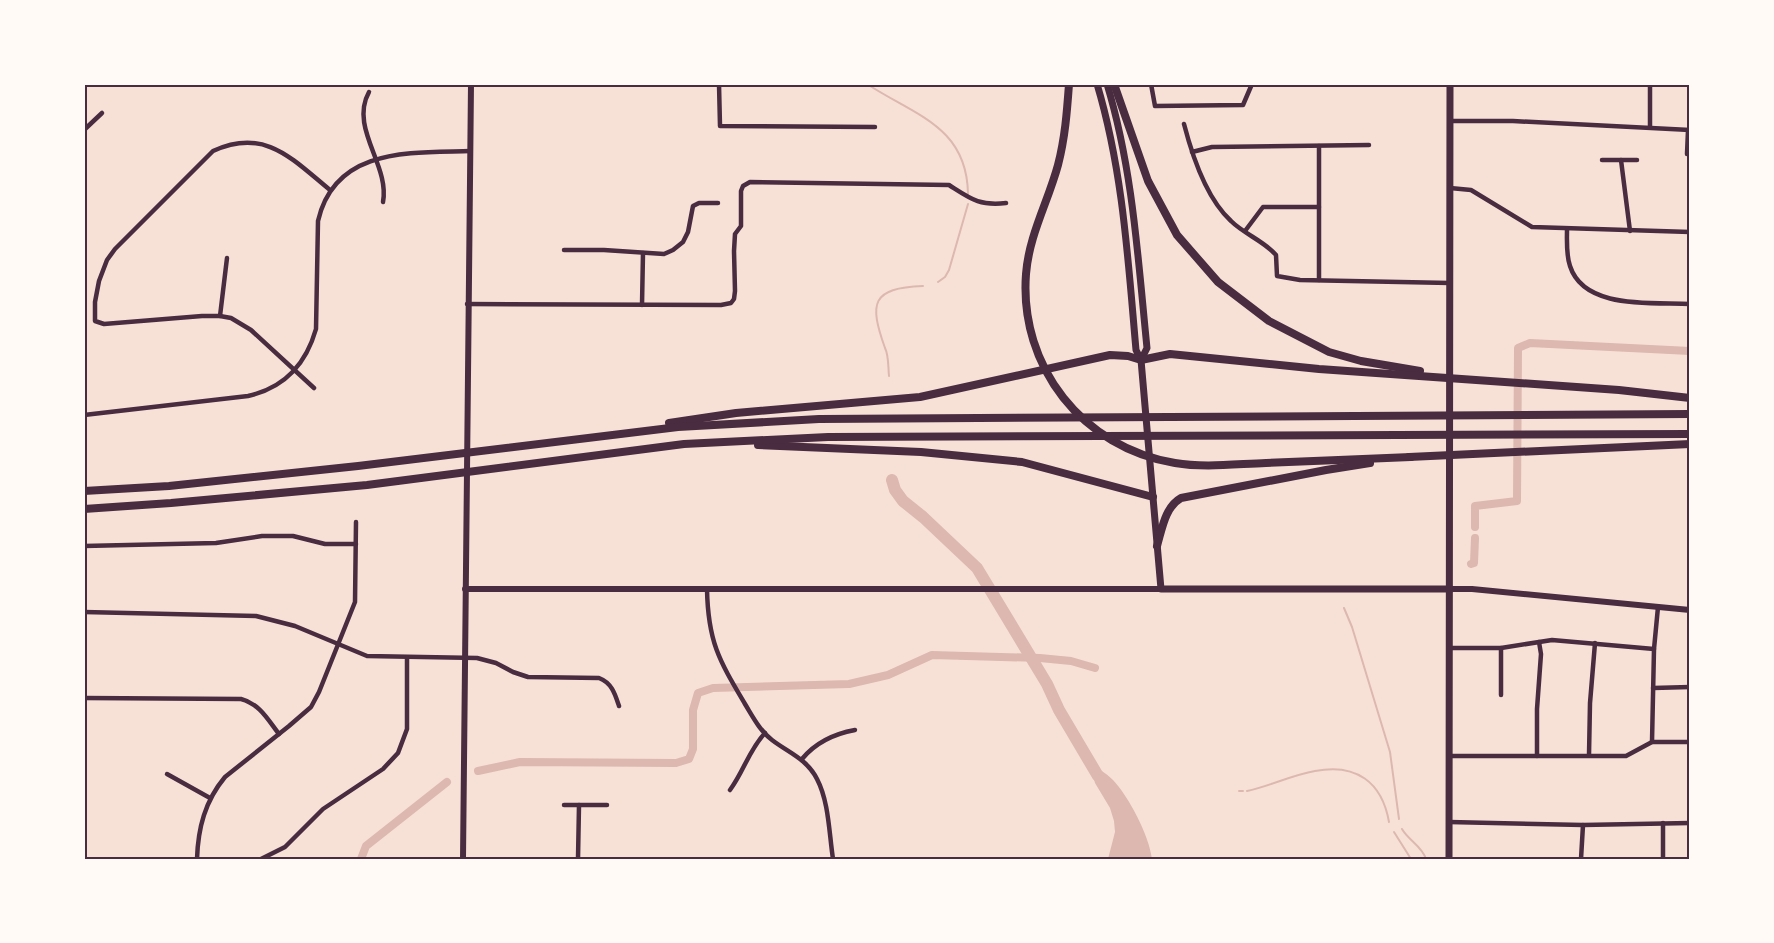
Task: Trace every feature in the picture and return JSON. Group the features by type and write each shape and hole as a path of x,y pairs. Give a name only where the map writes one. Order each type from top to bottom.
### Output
{"highway":[{"path":"1069,84 1066,128 1058,167 1034,234 1026,273 1028,321 1042,366 1059,394 1088,422 1115,442 1155,459 1177,463 1229,465 1690,444"},
{"path":"1114,84 1148,181 1177,236 1218,282 1269,321 1329,352 1395,368 1484,380"},
{"path":"484,450 736,413 920,397 1110,355 1128,356 1141,360 1170,354 1319,369 1619,390 1690,398"},
{"path":"84,490 169,486 678,427 819,419 1690,414"},
{"path":"84,509 367,485 684,444 828,437 1690,434"},
{"path":"711,443 921,452 1022,462 1153,496"},
{"path":"1157,546 1166,518 1175,501 1182,498 1326,470 1411,457"}],"main road":[{"path":"463,859 471,84"},
{"path":"1097,84 1108,122 1120,186 1136,350 1141,360 1161,589"},
{"path":"1107,84 1121,140 1132,201 1147,348 1141,360"},
{"path":"1449,859 1450,84"},
{"path":"465,589 1472,589 1690,610"}],"street":[{"path":"719,84 720,126 875,127"},
{"path":"1151,84 1155,106 1243,105 1252,84"},
{"path":"1650,84 1650,128"},
{"path":"369,92 363,109 367,132 384,184 383,202"},
{"path":"84,130 102,113"},
{"path":"1450,121 1514,121 1689,130 1687,154"},
{"path":"1184,124 1192,152 1210,192 1224,214 1276,255 1277,276 1319,280 1450,283"},
{"path":"314,388 242,323 220,316 104,324 95,321 95,302 106,260 213,151 227,145 260,142 289,156 330,190"},
{"path":"1192,152 1212,147 1369,145"},
{"path":"1319,146 1319,280"},
{"path":"84,415 248,396 273,388 295,370 312,343 316,329 318,221 330,190 347,175 376,159 403,153 470,152"},
{"path":"1602,160 1637,160"},
{"path":"1621,160 1630,231"},
{"path":"467,304 721,305 731,303 735,291 735,234 741,226 741,190 750,182 949,185 976,203 989,205 1006,203"},
{"path":"1450,188 1466,189 1476,193 1532,227 1690,232"},
{"path":"564,250 664,254 683,242 688,232 693,206 699,203 718,203"},
{"path":"1245,231 1263,207 1319,207"},
{"path":"1567,229 1570,266 1581,285 1591,293 1602,298 1616,300 1690,304"},
{"path":"642,305 643,253"},
{"path":"220,316 227,258"},
{"path":"197,859 201,821 210,798 225,777 310,707 319,692 355,602 356,522"},
{"path":"84,546 216,543 265,536 294,536 325,544 356,544"},
{"path":"707,589 711,634 717,654 738,692 765,733 772,741 802,759 822,790 833,859"},
{"path":"1652,742 1654,649 1658,607"},
{"path":"84,612 256,616 295,626 367,656 489,660 513,672 532,677 599,678 610,684 619,706"},
{"path":"1450,648 1501,648 1552,639 1654,649"},
{"path":"1537,756 1536,709 1541,654 1539,642"},
{"path":"1589,755 1590,703 1596,643"},
{"path":"1501,648 1501,695"},
{"path":"261,859 285,847 323,809 383,769 398,753 407,729 407,658"},
{"path":"1653,688 1690,687"},
{"path":"84,698 241,699 260,709 279,734"},
{"path":"802,759 819,742 855,730"},
{"path":"730,790 743,771 754,745 765,733"},
{"path":"1450,756 1626,756 1652,742 1690,742"},
{"path":"167,774 210,798"},
{"path":"564,805 607,805"},
{"path":"578,859 579,805"},
{"path":"1449,822 1583,825 1690,823"},
{"path":"1662,823 1663,859"},
{"path":"1581,859 1583,825"}],"shaded area":[{"path":"1090,763 1113,780 1125,796 1143,828 1152,859 1108,859 1115,832 1114,821 1110,808 1095,783"}],"waterway":[{"path":"867,84 919,114 948,137 958,152 965,171 968,194"},
{"path":"938,282 949,270 968,204"},
{"path":"889,376 887,354 877,320 878,301 893,290 923,286"},
{"path":"1475,527 1475,506 1517,501 1518,348 1530,343 1690,351"},
{"path":"892,480 895,490 903,501 977,568 1047,684 1059,710 1098,776"},
{"path":"1471,564 1474,563 1475,538"},
{"path":"1344,608 1352,627 1390,752 1399,819"},
{"path":"478,771 520,762 676,763 689,759 693,749 693,710 698,693 713,688 849,684 888,675 932,655 1040,658 1071,661 1095,668"},
{"path":"1247,791 1315,771 1343,770 1365,778 1373,786 1380,796 1389,822"},
{"path":"361,859 366,846 447,782"},
{"path":"1402,829 1426,859"},
{"path":"1394,832 1411,859"}]}
